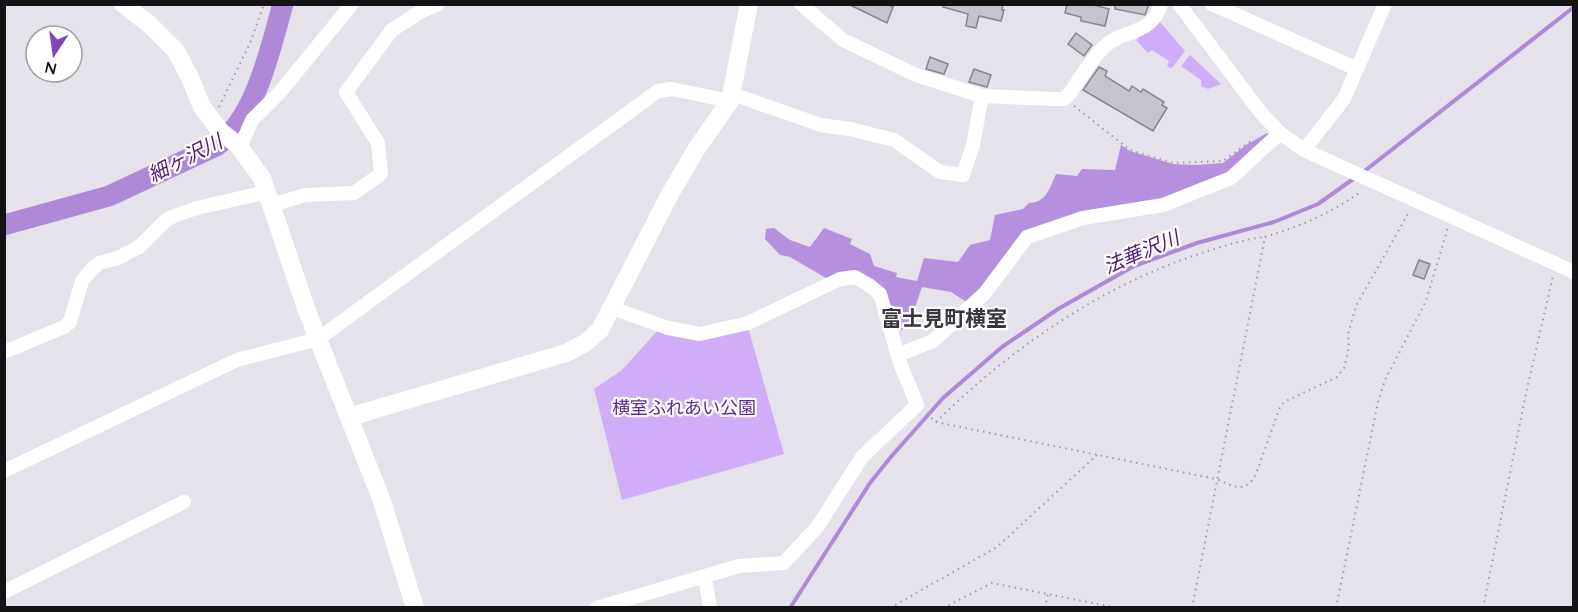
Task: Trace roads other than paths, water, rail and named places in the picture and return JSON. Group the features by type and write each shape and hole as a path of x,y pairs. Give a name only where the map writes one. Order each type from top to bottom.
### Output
{"street":[{"path":"123,4 149,24 176,51 192,80 202,107 217,126 239,147 262,178 307,311 382,501 415,608"},
{"path":"239,147 252,120 280,92 352,4"},
{"path":"4,352 64,327 70,322 82,281 91,270 99,263 118,258 139,247 166,220 184,212 270,199 354,193 381,174 378,143 346,92 392,30 420,12 438,4"},
{"path":"349,417 566,353 585,343 600,330 670,194 731,97 749,4"},
{"path":"801,4 843,40 916,75 982,96 1064,99 1105,45 1144,28 1156,18 1161,4"},
{"path":"1179,4 1261,113 1277,130 1304,150 1574,272"},
{"path":"1212,4 1357,69"},
{"path":"1304,150 1344,99 1385,4"},
{"path":"4,471 237,360 318,339 658,91 672,89 731,97 821,125 850,129 894,140 940,172 963,175 973,145 982,96"},
{"path":"898,355 933,340 985,293 1027,237 1083,218 1163,205 1231,178 1277,130"},
{"path":"597,608 739,566 784,562 818,526 862,457 917,405 898,355 880,294 855,277 840,279 748,323 700,334 668,328 612,308"},
{"path":"4,592 184,502"},
{"path":"705,577 710,608"}],"waterway":[{"name":"細ヶ沢川","path":"4,225 109,196 216,146 242,119 260,82 283,4"},
{"name":"法華沢川","path":"1362,173 1574,7"},
{"name":"法華沢川","path":"790,608 870,483 890,458 943,398 1002,347 1058,309 1134,266 1197,243 1274,222 1318,204 1356,177"}],"district":[{"name":"富士見町横室","path":"944,319"}],"park label":[{"name":"横室ふれあい公園","path":"684,408"}]}
